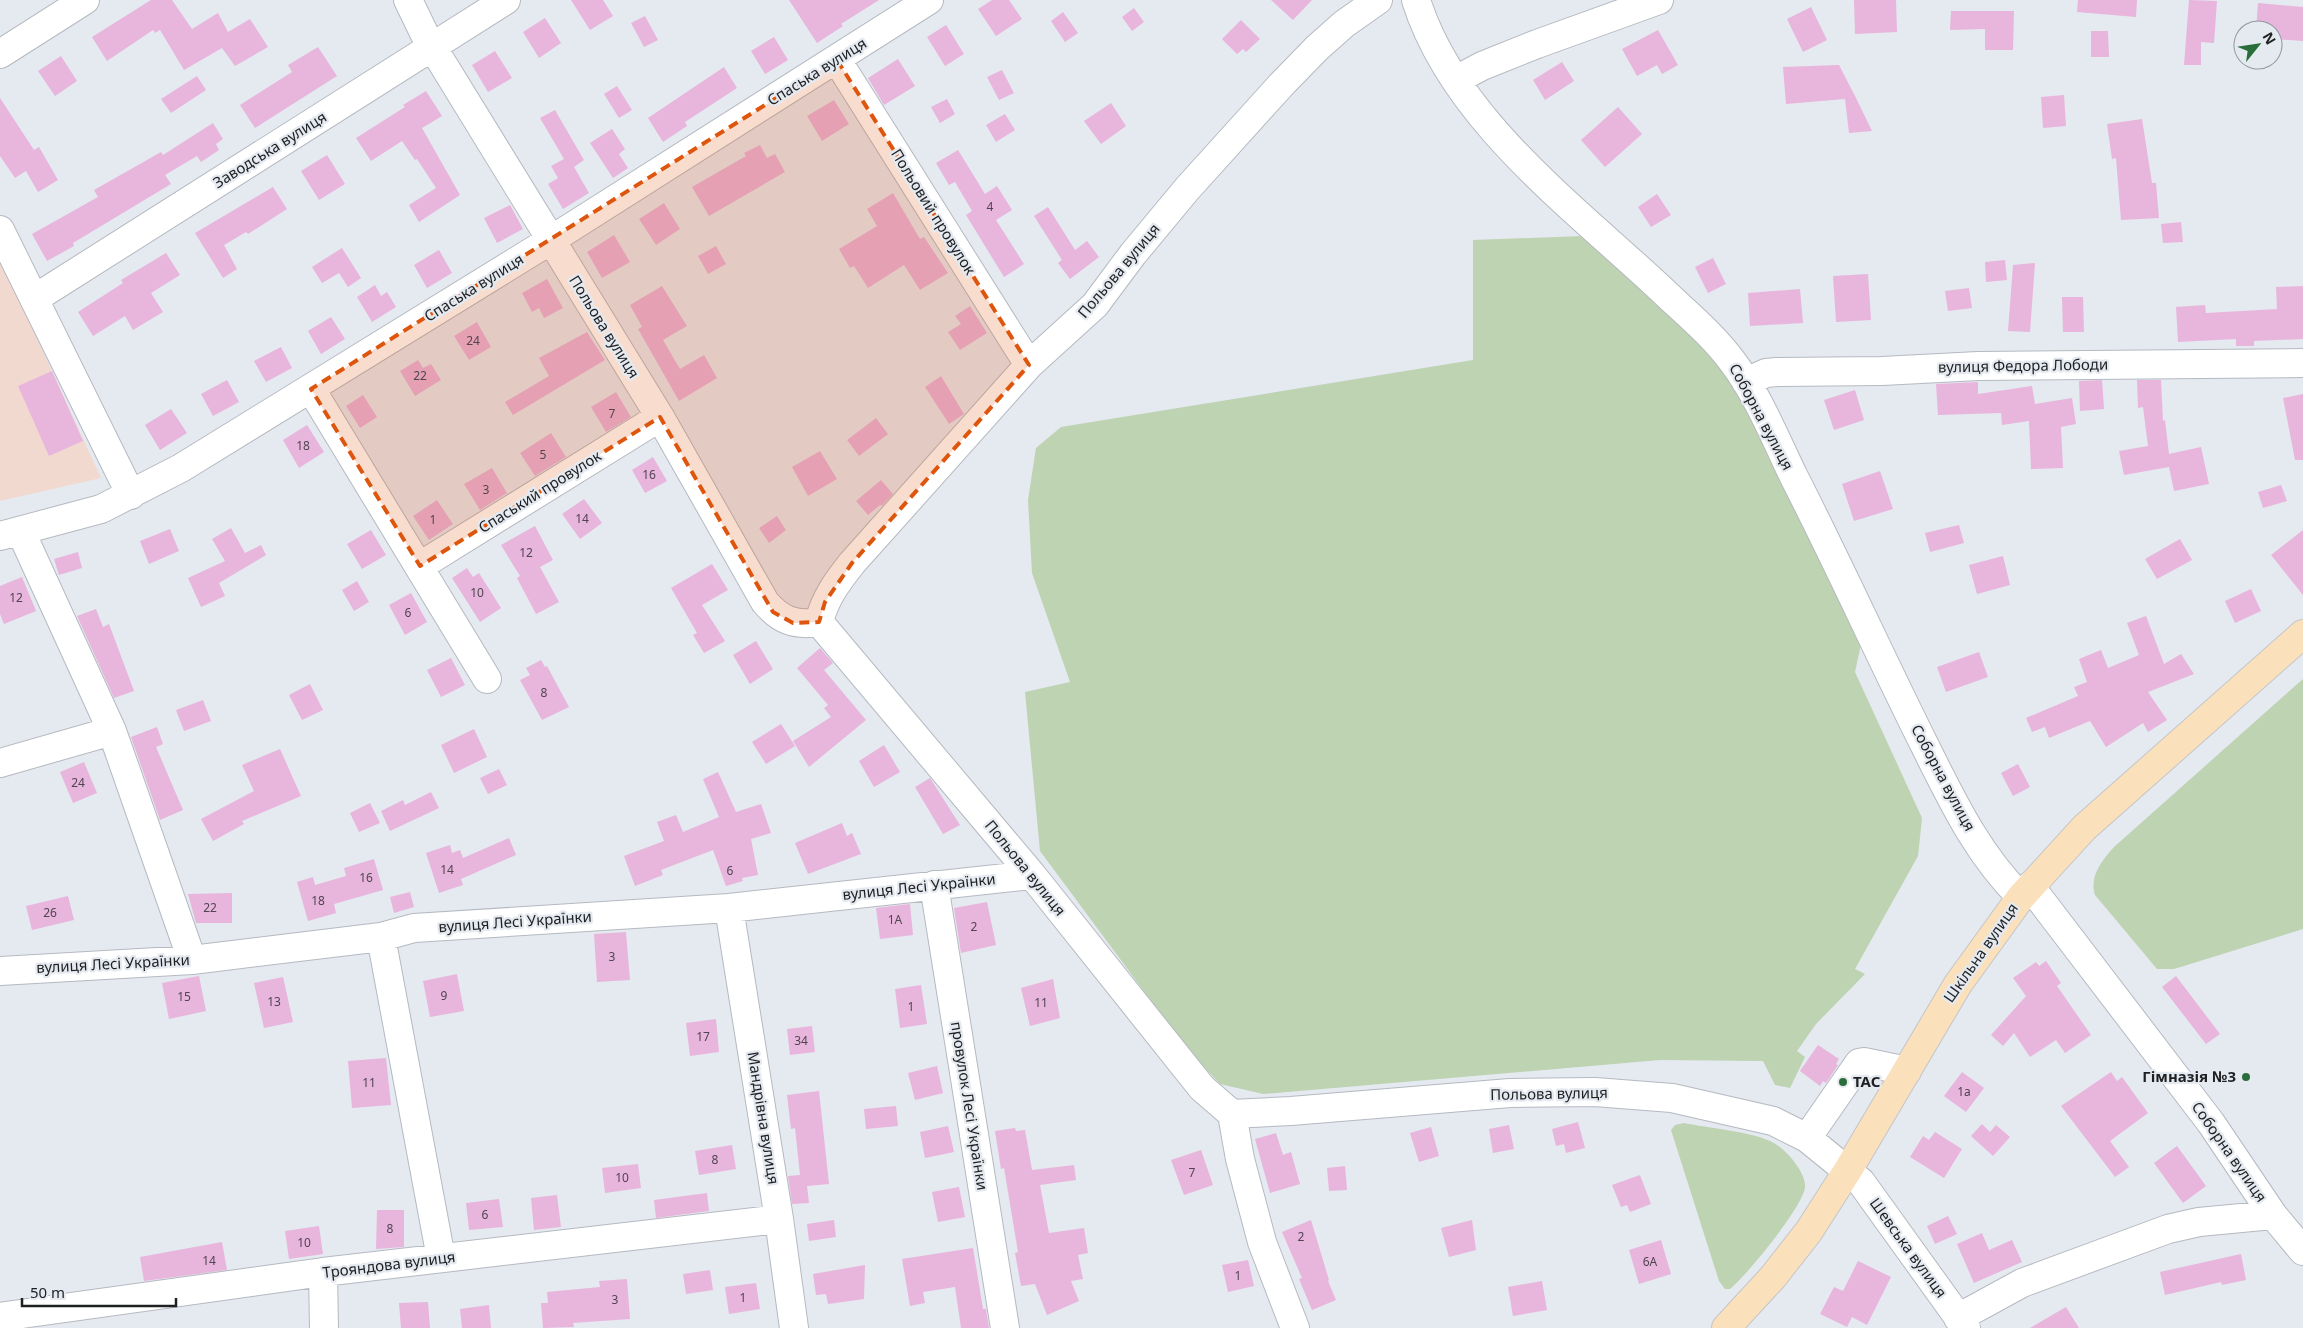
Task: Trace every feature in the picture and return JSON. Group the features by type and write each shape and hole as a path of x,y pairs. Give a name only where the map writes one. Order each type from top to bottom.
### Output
{"main road":[{"name":"Шкільна вулиця","path":"1726,1328 1754,1299 1791,1255 1848,1170 1958,984 1987,941 2025,891 2061,850 2118,796 2303,634"}],"street":[{"path":"0,54 84,0"},
{"name":"Польова вулиця","path":"408,0 432,47 660,418 764,602 773,612 792,623 819,622"},
{"name":"Заводська вулиця","path":"34,299 506,0"},
{"name":"Спаська вулиця","path":"11,534 86,514 131,495 311,389 837,60 929,0"},
{"name":"Польова вулиця","path":"819,622 824,602 852,563 1030,365 1094,305 1187,189 1311,54 1344,24 1378,0"},
{"name":"Соборна вулиця","path":"1416,0 1430,36 1456,80 1486,120 1522,159 1722,348 1746,382 1959,813 1993,866 2025,891 2210,1123 2272,1215 2303,1251"},
{"path":"1456,80 1482,66 1537,44 1659,0"},
{"name":"Польовий провулок","path":"837,60 1030,365"},
{"path":"0,230 131,495"},
{"name":"вулиця Федора Лободи","path":"1746,382 1766,373 1776,372 1882,371 1987,366 2303,363"},
{"path":"311,389 488,679"},
{"name":"Спаський провулок","path":"420,566 660,418"},
{"path":"11,534 112,731 192,960"},
{"name":"Польова вулиця","path":"819,622 1032,875 1202,1088 1232,1114 1510,1093 1623,1093 1672,1098 1773,1120 1807,1138 1848,1170"},
{"path":"0,763 112,731"},
{"name":"вулиця Лесі Українки","path":"0,971 192,960 381,937 414,928 729,908 1032,875"},
{"name":"провулок Лесі Українки","path":"934,885 1005,1328"},
{"name":"Мандрівна вулиця","path":"729,908 779,1219 794,1328"},
{"path":"381,937 441,1258"},
{"path":"1807,1138 1859,1063 1864,1062 1907,1070"},
{"path":"1232,1114 1240,1159 1262,1242 1295,1328"},
{"name":"Шевська вулиця","path":"1848,1170 1861,1182 1962,1323"},
{"path":"1962,1323 2022,1283 2168,1229 2199,1222 2272,1215"},
{"name":"Трояндова вулиця","path":"0,1317 323,1272 779,1219"},
{"path":"323,1272 324,1328"}],"highlighted area":[{"path":"837,60 1029,365 852,563 825,602 819,622 793,623 773,612 660,417 420,566 311,389"}],"shaded area":[{"path":"0,258 101,478 0,501"}],"green space":[{"path":"1582,236 1725,365 1863,635 1855,672 1922,818 1918,856 1855,969 1865,974 1816,1024 1797,1051 1805,1057 1790,1088 1775,1085 1763,1061 1660,1060 1263,1094 1220,1084 1186,1048 1040,851 1025,692 1070,682 1032,573 1028,500 1036,448 1061,427 1473,360 1473,240"},
{"path":"2303,679 2303,929 2174,969 2157,969 2095,895 2094,882 2098,869 2114,847"},
{"path":"1684,1123 1739,1132 1770,1141 1788,1154 1794,1161 1805,1182 1805,1188 1794,1211 1760,1256 1730,1289 1725,1289 1719,1281 1671,1130 1675,1125"}],"building":[{"path":"151,0 172,0 192,29 218,13 228,32 250,19 268,47 235,66 222,48 184,70 160,30 155,33 153,30 107,61 92,37"},
{"path":"571,0 603,0 613,16 590,30"},
{"path":"789,0 879,0 841,24 843,26 817,43"},
{"path":"992,0 1009,0 1022,19 996,36 978,9"},
{"path":"1271,0 1312,0 1293,20"},
{"path":"1854,0 1896,0 1897,32 1855,34"},
{"path":"2078,0 2137,0 2136,17 2077,12"},
{"path":"2189,0 2217,1 2214,43 2201,42 2201,65 2184,65"},
{"path":"2258,3 2303,7 2303,41 2283,40 2283,20 2257,20"},
{"path":"1811,7 1827,40 1803,52 1787,19"},
{"path":"1134,8 1144,22 1132,31 1122,17"},
{"path":"1951,11 2014,11 2013,50 1985,50 1985,29 1950,30"},
{"path":"1063,12 1078,33 1065,42 1051,21"},
{"path":"645,16 658,40 644,47 631,23"},
{"path":"545,18 561,43 539,58 523,32"},
{"path":"1241,20 1260,39 1246,52 1243,49 1237,54 1222,39"},
{"path":"946,25 964,54 945,66 927,37"},
{"path":"1658,30 1678,65 1662,74 1657,65 1637,76 1622,49"},
{"path":"2091,31 2108,31 2109,57 2091,57"},
{"path":"774,37 788,60 765,74 751,51"},
{"path":"318,47 337,76 255,128 240,105 292,72 288,65"},
{"path":"495,51 512,78 488,92 472,65"},
{"path":"61,56 77,81 55,96 38,71"},
{"path":"898,59 915,86 884,105 868,78"},
{"path":"1562,62 1574,81 1545,100 1533,80"},
{"path":"1839,65 1872,131 1849,133 1845,99 1786,104 1783,67"},
{"path":"724,67 737,88 685,122 687,126 663,142 648,118"},
{"path":"1002,70 1014,93 999,100 987,77"},
{"path":"197,76 206,90 171,113 161,99"},
{"path":"617,86 632,110 619,118 604,94"},
{"path":"426,91 442,116 422,128 460,195 419,222 409,205 436,188 417,159 415,160 402,141 371,161 356,138 405,107 403,105"},
{"path":"2064,95 2066,126 2043,128 2041,97"},
{"path":"0,98 34,150 39,147 58,180 38,192 26,171 15,178 0,156"},
{"path":"947,99 955,114 940,123 931,107"},
{"path":"834,100 849,124 822,141 807,116"},
{"path":"1111,103 1126,126 1101,144 1084,121"},
{"path":"1618,107 1642,134 1605,167 1581,140"},
{"path":"555,110 584,160 574,167 589,193 563,209 548,184 558,178 551,166 564,159 540,118"},
{"path":"1005,114 1015,130 996,142 986,125"},
{"path":"2142,119 2152,183 2156,183 2159,218 2121,220 2116,158 2112,159 2107,124"},
{"path":"213,123 223,139 216,144 219,150 201,162 197,156 165,175 171,184 73,243 74,246 47,261 32,234 98,197 94,190 161,152 163,155"},
{"path":"612,129 625,149 619,154 628,168 613,178 590,143"},
{"path":"760,145 767,158 775,154 785,172 709,216 692,187 746,156 744,153"},
{"path":"958,150 985,194 997,186 1012,210 996,220 1024,264 1004,277 966,215 972,211 955,182 949,185 936,163"},
{"path":"327,155 345,184 319,200 301,171"},
{"path":"273,187 287,209 248,234 246,232 224,245 237,269 223,278 195,233"},
{"path":"893,193 920,239 924,237 948,273 920,290 904,265 868,288 854,266 850,268 839,249 877,226 867,209"},
{"path":"1657,194 1671,215 1651,227 1638,207"},
{"path":"664,203 680,229 656,245 639,219"},
{"path":"510,205 523,229 497,243 484,218"},
{"path":"1048,207 1075,250 1087,241 1099,257 1070,279 1058,263 1062,260 1034,216"},
{"path":"2181,222 2183,242 2163,243 2161,224"},
{"path":"614,235 630,262 602,278 587,252"},
{"path":"716,246 726,264 708,274 698,256"},
{"path":"342,248 361,278 348,287 339,273 322,283 312,267"},
{"path":"439,250 452,273 427,288 414,265"},
{"path":"166,253 180,275 151,293 163,312 133,330 125,316 93,336 78,312 123,283 121,280"},
{"path":"1713,258 1726,284 1708,293 1695,267"},
{"path":"2005,260 2007,280 1986,282 1985,262"},
{"path":"2035,263 2030,332 2008,331 2013,265"},
{"path":"1868,274 1871,320 1836,322 1833,276"},
{"path":"547,279 563,308 544,318 539,308 532,312 522,293"},
{"path":"375,285 381,296 387,292 396,307 372,322 357,297"},
{"path":"662,286 687,326 663,340 680,369 704,355 717,378 679,401 638,329 642,327 630,305"},
{"path":"2303,286 2303,339 2254,341 2254,346 2236,346 2236,339 2178,342 2176,307 2205,305 2206,313 2277,309 2276,287"},
{"path":"1969,288 1972,308 1948,311 1945,291"},
{"path":"1800,289 1803,323 1750,326 1748,293"},
{"path":"2062,297 2083,297 2084,332 2063,332"},
{"path":"970,306 987,333 960,350 948,332 961,324 955,316"},
{"path":"331,317 345,339 321,354 308,331"},
{"path":"477,322 491,347 469,360 454,336"},
{"path":"587,332 605,360 513,415 505,402 549,376 539,358"},
{"path":"281,347 292,368 266,382 254,361"},
{"path":"418,360 423,368 431,364 441,380 415,396 400,371"},
{"path":"52,371 83,441 49,456 18,386"},
{"path":"941,376 964,414 949,424 925,387"},
{"path":"227,380 239,402 213,416 201,394"},
{"path":"2102,380 2104,409 2080,411 2079,381"},
{"path":"2137,380 2161,380 2163,421 2165,420 2169,454 2201,447 2209,484 2174,491 2169,467 2124,475 2119,451 2148,446 2143,407 2138,408"},
{"path":"1978,382 1978,394 2032,386 2035,404 2072,398 2076,424 2061,427 2063,468 2031,469 2029,421 2002,425 2001,413 1938,415 1936,384"},
{"path":"1855,390 1864,420 1834,430 1824,400"},
{"path":"616,392 631,417 606,432 591,407"},
{"path":"2303,394 2303,460 2295,460 2283,398"},
{"path":"363,395 377,417 360,428 346,406"},
{"path":"171,409 187,433 160,450 145,425"},
{"path":"876,418 888,434 859,456 847,440"},
{"path":"307,425 324,452 299,468 283,440"},
{"path":"551,433 566,457 535,476 520,453"},
{"path":"820,451 837,479 808,496 792,467"},
{"path":"653,457 667,481 645,493 632,470"},
{"path":"492,468 507,493 480,510 464,484"},
{"path":"1880,471 1893,509 1854,521 1842,484"},
{"path":"881,480 893,494 882,506 880,505 868,515 856,501"},
{"path":"2281,485 2287,501 2263,508 2258,492"},
{"path":"584,499 602,523 580,539 562,514"},
{"path":"437,500 453,524 429,540 413,516"},
{"path":"777,516 786,530 769,543 759,528"},
{"path":"1959,525 1964,543 1930,552 1925,533"},
{"path":"535,526 553,560 540,567 559,602 536,614 517,578 520,576 501,545"},
{"path":"231,528 245,553 261,545 266,555 219,583 225,596 201,607 188,578 225,561 212,539"},
{"path":"170,529 179,551 149,564 140,541"},
{"path":"371,530 386,555 362,569 347,544"},
{"path":"2303,530 2303,595 2271,555"},
{"path":"2180,539 2192,560 2157,579 2145,559"},
{"path":"78,552 82,568 59,575 54,559"},
{"path":"2003,556 2010,585 1977,594 1969,565"},
{"path":"712,564 728,590 702,605 725,641 704,653 693,635 697,633 671,588"},
{"path":"467,568 473,577 479,573 501,608 480,622 452,578"},
{"path":"22,577 36,611 4,624 0,614 0,586"},
{"path":"357,581 369,602 354,611 342,590"},
{"path":"2251,589 2261,611 2235,623 2225,601"},
{"path":"411,593 427,622 405,635 389,605"},
{"path":"96,609 103,627 109,624 134,691 114,698 77,616"},
{"path":"2146,616 2164,664 2181,654 2194,674 2148,692 2167,720 2148,732 2143,723 2106,747 2090,721 2049,738 2045,727 2032,732 2026,718 2078,696 2074,687 2087,682 2079,659 2101,650 2108,668 2139,655 2127,623"},
{"path":"756,641 773,669 750,684 733,655"},
{"path":"820,648 833,663 824,670 866,720 809,767 793,741 831,717 824,708 828,705 797,668"},
{"path":"1979,652 1988,677 1946,692 1937,667"},
{"path":"451,658 465,685 441,697 427,670"},
{"path":"541,660 545,667 547,666 569,707 542,720 520,680 530,675 526,668"},
{"path":"310,684 323,710 302,720 289,695"},
{"path":"203,700 211,721 184,731 176,710"},
{"path":"781,724 795,746 766,764 752,742"},
{"path":"157,727 163,744 156,747 183,810 160,820 131,737"},
{"path":"474,729 487,757 454,773 441,745"},
{"path":"884,745 900,772 874,787 859,761"},
{"path":"280,749 301,796 242,821 244,824 213,841 201,819 254,791 242,765"},
{"path":"84,762 97,793 73,803 60,772"},
{"path":"2018,764 2030,787 2013,796 2001,773"},
{"path":"499,769 507,785 488,794 480,778"},
{"path":"718,772 736,812 761,804 771,833 751,839 758,875 742,878 743,881 726,886 713,850 661,870 663,875 635,886 624,856 664,841 657,822 676,815 683,832 719,817 703,779"},
{"path":"930,778 960,825 943,834 915,787"},
{"path":"431,792 439,808 390,831 381,811 403,800 405,805"},
{"path":"370,803 380,823 359,832 350,813"},
{"path":"842,823 847,836 852,833 861,854 808,874 795,843"},
{"path":"509,838 516,855 461,879 463,885 439,893 426,853 450,845 452,853 460,850 463,858"},
{"path":"374,859 383,890 334,904 336,913 308,921 297,882 313,877 315,885 346,876 344,868"},
{"path":"410,892 414,907 394,913 390,897"},
{"path":"232,893 232,923 196,923 188,894"},
{"path":"68,896 74,920 32,930 26,906"},
{"path":"987,902 996,945 961,953 954,908"},
{"path":"910,904 913,935 880,939 876,908"},
{"path":"626,932 630,980 597,982 594,934"},
{"path":"2046,961 2061,983 2057,986 2091,1035 2065,1053 2056,1040 2030,1057 2014,1033 2003,1046 1991,1035 2026,996 2013,978 2036,962 2039,966"},
{"path":"457,974 464,1011 430,1017 423,981"},
{"path":"199,976 206,1011 169,1019 162,983"},
{"path":"2176,976 2220,1034 2206,1044 2162,987"},
{"path":"283,977 293,1022 264,1028 254,983"},
{"path":"1053,979 1060,1018 1030,1026 1021,988"},
{"path":"921,985 927,1024 900,1028 895,989"},
{"path":"716,1019 719,1052 690,1056 686,1023"},
{"path":"812,1026 815,1052 790,1055 787,1029"},
{"path":"1818,1045 1839,1059 1836,1064 1838,1065 1826,1083 1823,1081 1820,1086 1800,1071"},
{"path":"386,1058 391,1105 352,1108 348,1061"},
{"path":"937,1066 943,1093 915,1100 908,1073"},
{"path":"1962,1072 1984,1088 1966,1112 1944,1096"},
{"path":"2111,1072 2117,1081 2122,1077 2148,1113 2110,1141 2129,1167 2115,1177 2061,1106"},
{"path":"819,1091 829,1184 807,1186 809,1203 792,1204 788,1176 800,1175 795,1128 791,1129 787,1095"},
{"path":"896,1106 898,1126 866,1129 864,1109"},
{"path":"1578,1122 1585,1148 1566,1153 1564,1144 1556,1146 1552,1129"},
{"path":"1982,1124 1990,1132 1996,1125 2010,1137 1993,1156 1971,1136"},
{"path":"1509,1125 1514,1149 1493,1153 1489,1129"},
{"path":"948,1126 954,1152 925,1158 920,1132"},
{"path":"1431,1127 1439,1156 1419,1162 1410,1133"},
{"path":"1015,1128 1016,1131 1025,1130 1032,1170 1074,1165 1076,1180 1040,1185 1049,1233 1084,1228 1088,1253 1078,1255 1083,1279 1071,1281 1079,1301 1047,1315 1035,1284 1021,1286 1015,1253 1018,1252 1004,1168 1001,1169 995,1131"},
{"path":"1935,1132 1962,1149 1944,1178 1910,1157 1923,1136 1929,1140"},
{"path":"1276,1133 1283,1155 1291,1152 1300,1184 1270,1193 1255,1139"},
{"path":"732,1145 736,1169 699,1175 695,1151"},
{"path":"2177,1146 2206,1186 2183,1203 2154,1163"},
{"path":"1201,1150 1213,1185 1184,1195 1171,1160"},
{"path":"638,1164 641,1188 605,1193 602,1168"},
{"path":"1345,1166 1347,1190 1329,1191 1327,1168"},
{"path":"1640,1175 1651,1204 1630,1212 1627,1205 1621,1207 1612,1185"},
{"path":"959,1187 965,1217 938,1222 932,1192"},
{"path":"707,1193 709,1211 656,1218 654,1200"},
{"path":"557,1195 561,1227 534,1230 531,1198"},
{"path":"499,1199 503,1227 469,1230 466,1203"},
{"path":"377,1210 404,1210 404,1247 376,1249"},
{"path":"1948,1216 1957,1234 1935,1244 1927,1226"},
{"path":"834,1220 836,1237 809,1241 807,1224"},
{"path":"1311,1220 1328,1281 1336,1300 1312,1310 1299,1279 1302,1278 1282,1232"},
{"path":"1472,1220 1476,1250 1449,1257 1441,1228"},
{"path":"319,1226 323,1254 289,1259 285,1231"},
{"path":"1982,1233 1989,1250 2012,1240 2022,1262 1974,1283 1957,1244"},
{"path":"1661,1240 1671,1274 1639,1284 1629,1250"},
{"path":"222,1242 227,1270 144,1281 140,1257"},
{"path":"973,1248 983,1309 986,1309 989,1328 961,1328 955,1287 923,1292 925,1303 910,1306 902,1259"},
{"path":"2241,1254 2246,1280 2222,1285 2221,1282 2165,1295 2160,1272"},
{"path":"1248,1260 1254,1286 1228,1292 1222,1265"},
{"path":"1858,1261 1891,1277 1867,1325 1852,1317 1847,1327 1820,1314 1834,1287 1843,1291"},
{"path":"865,1265 864,1299 828,1304 826,1294 816,1295 813,1274"},
{"path":"710,1270 713,1290 686,1294 683,1274"},
{"path":"627,1279 630,1319 573,1323 574,1327 543,1328 541,1303 548,1303 547,1292 600,1287 599,1281"},
{"path":"1542,1281 1547,1310 1513,1316 1508,1287"},
{"path":"756,1283 760,1309 729,1314 725,1287"},
{"path":"428,1302 430,1328 401,1328 399,1303"},
{"path":"489,1305 491,1328 462,1328 460,1309"},
{"path":"2066,1307 2079,1328 2030,1328"}],"place":[{"name":"Гімназія №3","path":"2246,1077"},
{"name":"ТАС","path":"1843,1082"}]}
